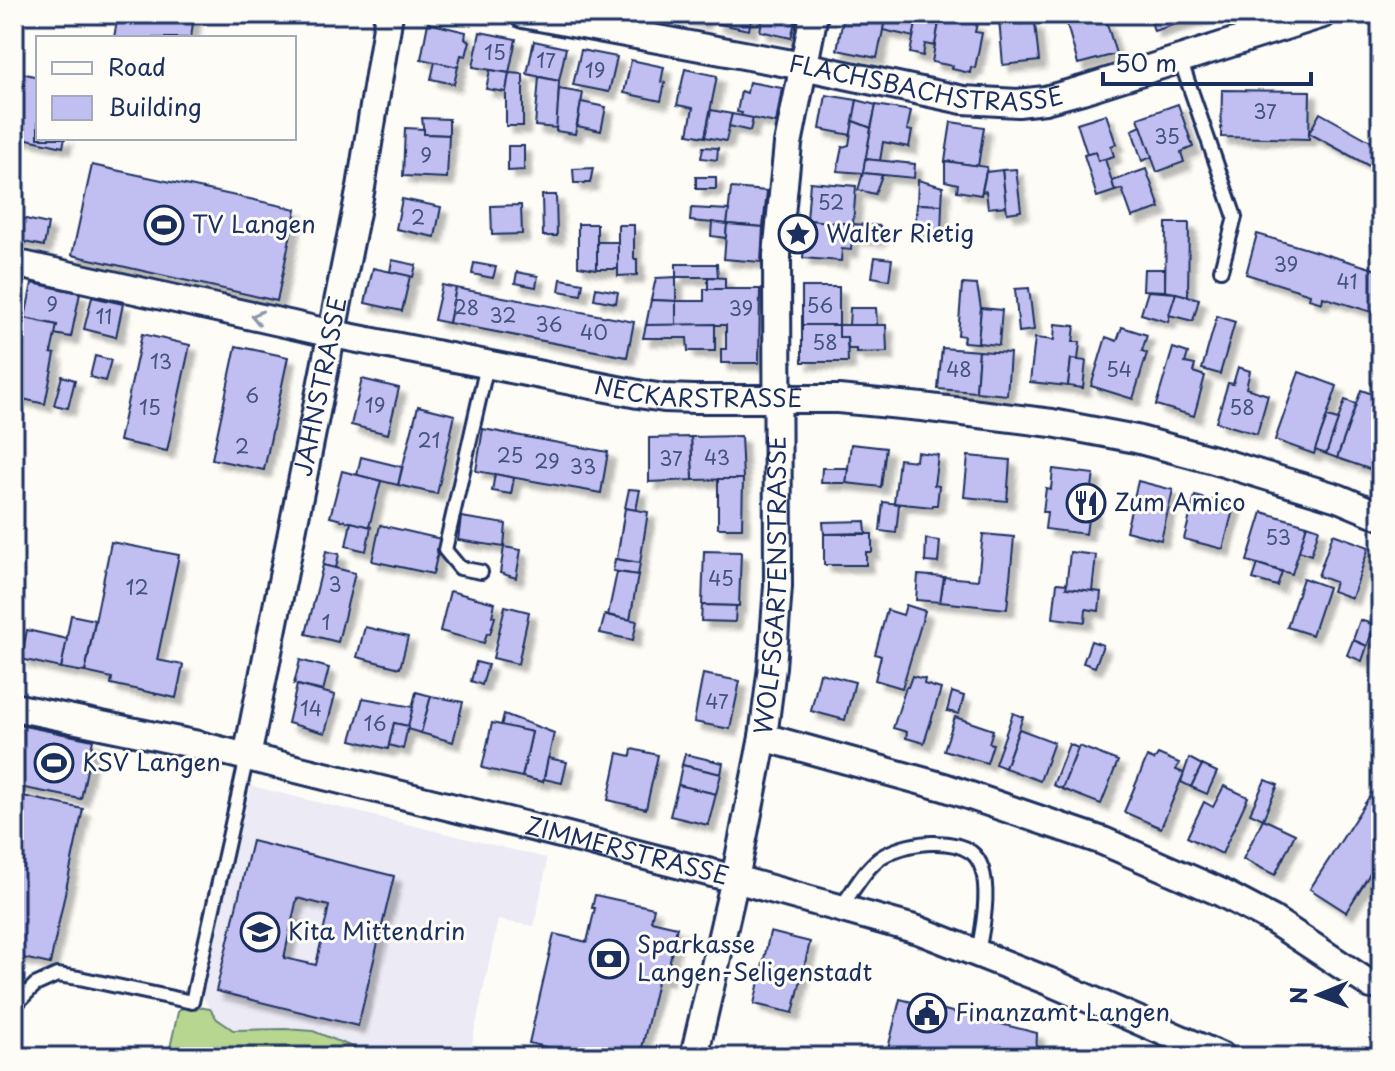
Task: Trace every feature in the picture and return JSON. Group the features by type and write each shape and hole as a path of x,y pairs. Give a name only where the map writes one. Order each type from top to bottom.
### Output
{"street":[{"name":"JAHNSTRASSE","path":"247,757 333,334 389,14"},
{"name":"FLACHSBACHSTRASSE","path":"523,14 803,66 963,100 1018,103 1045,100 1082,90 1323,14"},
{"name":"WOLFSGARTENSTRASSE","path":"694,1057 735,879 763,737 772,667 778,586 777,255 788,144 814,14"},
{"name":"NECKARSTRASSE","path":"14,263 333,334 617,391 664,398 838,399 1052,423 1122,436 1214,460 1338,498 1381,516"},
{"name":"ZIMMERSTRASSE","path":"14,707 247,757 564,835 918,930 978,952 1222,1057"},
{"path":"763,737 944,787 1103,841 1220,892 1273,920 1371,985"}],"lane":[{"path":"1180,59 1235,217 1221,270"},
{"path":"481,572 460,568 445,550 487,365"},
{"path":"14,1006 35,985 57,975 192,1002 247,757"},
{"path":"840,908 881,857 916,845 944,843 959,846 973,853 983,877 985,918 978,952"}],"shaded area":[{"path":"251,786 546,858 534,926 498,920 469,1057 371,1057 285,1029 233,1030 217,1018 201,994"}],"green space":[{"path":"185,1005 210,1009 217,1019 233,1030 313,1031 371,1057 168,1057 178,1012"}],"building":[{"path":"118,14 194,15 191,36 114,36"},
{"path":"665,14 705,14 703,22"},
{"path":"716,14 752,14 749,30 715,23"},
{"path":"763,14 797,14 791,38 760,31"},
{"path":"844,14 885,21 877,58 837,50"},
{"path":"886,14 918,14 914,37 883,30"},
{"path":"918,14 940,17 935,46 925,44 923,56 910,53"},
{"path":"1064,14 1094,14 1097,23 1106,20 1116,54 1078,64"},
{"path":"1149,14 1209,14 1154,31"},
{"path":"940,17 977,24 975,32 982,33 975,68 971,67 970,73 932,62"},
{"path":"1018,17 1019,24 1035,23 1039,61 1003,65 999,19"},
{"path":"428,23 466,32 465,39 470,41 466,56 461,55 458,67 421,59"},
{"path":"480,32 516,39 509,73 473,67"},
{"path":"534,41 566,48 559,81 527,74"},
{"path":"581,50 617,57 609,92 573,85"},
{"path":"631,60 664,67 661,82 665,83 661,101 624,93"},
{"path":"435,62 458,67 454,84 431,79"},
{"path":"685,69 717,76 705,137 688,134 693,108 677,105"},
{"path":"490,70 509,73 506,92 486,89"},
{"path":"14,71 36,76 36,140 65,140 63,147 14,136"},
{"path":"509,73 523,74 523,126 506,126"},
{"path":"539,77 559,81 557,128 535,126"},
{"path":"749,82 782,88 776,123 741,116 742,113 737,112 741,91 747,93"},
{"path":"559,89 583,93 575,134 556,131"},
{"path":"1222,90 1310,91 1309,139 1221,137"},
{"path":"826,95 857,100 851,135 820,129"},
{"path":"857,100 876,105 871,128 853,121"},
{"path":"581,102 606,107 601,131 577,126"},
{"path":"1178,104 1193,147 1181,152 1184,162 1157,172 1138,118"},
{"path":"876,105 911,111 907,130 912,131 909,147 883,142 880,161 865,159"},
{"path":"711,110 732,114 726,141 705,137"},
{"path":"1320,113 1381,147 1380,172 1309,133"},
{"path":"732,114 753,118 750,131 729,126"},
{"path":"1106,114 1116,144 1111,146 1114,156 1098,161 1096,152 1087,154 1077,123"},
{"path":"422,118 449,119 449,135 424,134"},
{"path":"853,121 871,128 863,173 837,171 842,147 849,145"},
{"path":"951,122 984,127 978,166 945,161"},
{"path":"1141,126 1152,157 1142,161 1132,130"},
{"path":"405,128 424,129 424,134 449,135 447,178 403,176"},
{"path":"508,146 524,146 524,170 508,171"},
{"path":"703,147 718,148 717,160 701,158"},
{"path":"1096,152 1098,161 1105,159 1115,191 1097,197 1084,155"},
{"path":"865,159 915,164 914,178 863,173"},
{"path":"945,161 987,167 981,195 957,191 958,184 945,181"},
{"path":"92,165 296,209 277,301 72,255"},
{"path":"593,168 590,183 574,183 573,169"},
{"path":"1016,169 1021,211 1007,213 1002,170"},
{"path":"1146,169 1160,208 1132,217 1122,189 1115,191 1112,181"},
{"path":"1002,170 1006,206 988,208 986,191 982,192 986,172"},
{"path":"863,173 882,175 875,194 858,190"},
{"path":"696,177 716,177 716,189 696,189"},
{"path":"918,180 943,187 942,205 917,204"},
{"path":"810,182 856,186 853,224 807,220"},
{"path":"731,188 767,191 763,227 727,224"},
{"path":"542,195 556,195 557,236 543,236"},
{"path":"402,199 441,207 435,237 396,229"},
{"path":"917,204 942,205 941,234 915,232"},
{"path":"521,205 522,234 492,235 491,206"},
{"path":"691,208 729,210 727,224 690,221"},
{"path":"17,217 48,224 44,246 14,240"},
{"path":"807,220 853,224 851,250 842,249 841,261 803,258"},
{"path":"712,222 727,224 726,238 711,236"},
{"path":"1166,223 1189,223 1188,296 1165,291"},
{"path":"578,224 597,224 597,269 578,266"},
{"path":"727,224 763,227 761,262 724,259"},
{"path":"853,224 880,226 878,239 852,237"},
{"path":"618,225 634,225 637,275 618,276"},
{"path":"1257,234 1381,271 1381,308 1377,307 1375,313 1323,297 1322,303 1309,299 1310,294 1246,274"},
{"path":"597,242 618,242 618,269 597,269"},
{"path":"875,257 892,259 889,280 872,277"},
{"path":"392,260 416,265 413,277 390,272"},
{"path":"474,263 496,267 493,278 472,274"},
{"path":"676,264 717,264 718,277 676,277"},
{"path":"373,268 410,276 402,311 365,303"},
{"path":"1144,269 1165,269 1165,291 1143,290"},
{"path":"517,272 538,276 536,287 515,283"},
{"path":"676,277 676,301 651,300 656,278"},
{"path":"708,277 725,278 725,289 708,289"},
{"path":"561,279 583,283 581,295 559,291"},
{"path":"32,283 80,293 71,337 54,334 57,325 25,318"},
{"path":"962,284 977,285 981,308 978,343 963,342 964,336 958,335"},
{"path":"442,285 456,288 449,323 434,320"},
{"path":"802,287 839,287 839,325 802,325"},
{"path":"456,288 634,322 627,357 449,323"},
{"path":"596,288 618,292 616,303 594,299"},
{"path":"1029,288 1034,330 1019,332 1015,289"},
{"path":"704,289 760,289 759,363 721,363 721,349 726,349 726,325 676,325 676,301 704,301"},
{"path":"1148,291 1176,293 1168,322 1141,314"},
{"path":"1176,293 1199,299 1193,321 1169,315"},
{"path":"92,297 123,304 116,337 84,329"},
{"path":"651,300 676,301 676,325 646,325"},
{"path":"850,308 876,308 877,325 849,325"},
{"path":"981,308 1002,310 999,345 978,343"},
{"path":"1217,316 1235,322 1220,374 1202,369"},
{"path":"20,317 57,325 45,404 14,397 14,346"},
{"path":"715,324 715,351 688,351 687,338 643,338 646,325"},
{"path":"1055,324 1075,326 1073,342 1080,342 1078,360 1071,359 1068,386 1030,382 1035,338 1054,340"},
{"path":"802,325 839,325 839,337 847,337 848,362 802,362"},
{"path":"839,325 886,325 887,352 856,353 856,349 848,349 847,337 839,337"},
{"path":"1122,327 1147,335 1142,351 1147,353 1133,399 1091,386 1106,337 1117,341"},
{"path":"142,334 190,345 167,451 119,441"},
{"path":"236,346 288,357 264,470 212,459"},
{"path":"942,348 979,351 976,392 938,389"},
{"path":"1173,348 1188,353 1185,363 1195,365 1193,372 1205,376 1194,416 1156,405"},
{"path":"979,351 1010,353 1007,395 976,392"},
{"path":"95,356 111,360 105,381 90,377"},
{"path":"1071,359 1086,361 1083,388 1068,386"},
{"path":"1238,367 1250,371 1246,388 1268,395 1257,434 1216,422 1228,383 1233,384"},
{"path":"1299,372 1337,386 1314,454 1275,440"},
{"path":"62,376 75,380 68,408 54,405"},
{"path":"362,379 399,388 388,434 351,425"},
{"path":"1361,390 1381,397 1381,443 1372,470 1337,458"},
{"path":"1345,400 1356,404 1337,458 1326,454"},
{"path":"418,406 455,415 437,494 398,485"},
{"path":"1327,417 1338,420 1326,454 1315,450"},
{"path":"483,429 608,452 601,493 476,471"},
{"path":"741,436 743,479 693,480 691,437"},
{"path":"691,437 693,480 649,482 649,438"},
{"path":"851,444 886,448 881,487 846,483"},
{"path":"917,452 938,455 934,485 939,486 937,505 932,507 894,503 899,459 916,461"},
{"path":"968,456 1010,460 1007,501 964,497"},
{"path":"361,457 402,467 398,485 357,475"},
{"path":"822,468 848,468 846,483 821,483"},
{"path":"1053,469 1094,474 1092,519 1088,519 1086,534 1045,529 1047,512 1043,512 1046,488 1051,489"},
{"path":"342,471 381,481 369,527 330,517"},
{"path":"495,474 514,478 511,494 492,491"},
{"path":"718,479 743,479 742,528 718,528"},
{"path":"1138,481 1173,490 1161,540 1126,531"},
{"path":"629,489 640,490 636,510 625,508"},
{"path":"1195,496 1234,506 1223,549 1184,539"},
{"path":"883,502 899,504 896,533 880,531"},
{"path":"625,508 648,512 640,563 617,559"},
{"path":"1262,512 1307,525 1292,574 1247,561"},
{"path":"461,517 506,524 504,547 458,540"},
{"path":"865,521 866,533 824,534 823,522"},
{"path":"351,522 371,527 366,551 346,546"},
{"path":"380,525 441,539 433,574 372,561"},
{"path":"1307,525 1319,529 1311,555 1299,551"},
{"path":"824,534 872,534 872,552 866,552 866,565 824,565"},
{"path":"983,534 1014,537 1007,609 940,602 944,577 978,580"},
{"path":"1333,534 1369,547 1352,598 1332,591 1335,582 1318,576"},
{"path":"926,539 940,541 938,563 925,562"},
{"path":"111,542 179,555 157,660 183,665 176,698 111,684 112,678 85,672"},
{"path":"504,547 521,550 516,578 500,573"},
{"path":"326,551 339,554 336,568 323,565"},
{"path":"704,551 741,552 739,606 702,605"},
{"path":"1070,552 1096,555 1092,591 1066,588"},
{"path":"615,559 640,563 638,575 613,571"},
{"path":"1258,564 1282,572 1277,586 1253,579"},
{"path":"323,565 355,573 338,642 306,634"},
{"path":"617,572 638,575 630,620 608,615"},
{"path":"918,575 944,577 940,602 916,600"},
{"path":"1303,578 1328,587 1312,635 1287,627"},
{"path":"1057,583 1067,584 1066,588 1101,592 1099,611 1086,609 1085,622 1053,618"},
{"path":"450,591 495,603 492,616 495,617 484,643 440,631"},
{"path":"702,605 736,606 735,622 701,621"},
{"path":"906,605 925,611 902,688 875,680 881,656 875,654 887,610 903,615"},
{"path":"505,606 529,612 518,664 493,658"},
{"path":"71,615 95,620 85,672 61,668"},
{"path":"605,615 637,621 633,640 600,633"},
{"path":"1360,620 1375,625 1367,646 1353,640"},
{"path":"365,627 408,637 400,668 357,657"},
{"path":"27,630 67,639 61,668 21,659"},
{"path":"1353,640 1367,646 1362,661 1347,655"},
{"path":"1091,641 1103,645 1095,667 1083,663"},
{"path":"300,660 329,668 323,691 294,684"},
{"path":"476,662 488,665 482,685 471,681"},
{"path":"820,673 855,682 845,720 811,711"},
{"path":"703,674 740,681 730,729 694,722"},
{"path":"912,676 925,679 924,684 941,689 924,743 906,738 907,732 893,728"},
{"path":"297,685 335,695 325,733 288,723"},
{"path":"416,692 431,696 421,733 407,729"},
{"path":"952,692 964,696 959,714 947,711"},
{"path":"431,696 463,702 453,742 421,733"},
{"path":"363,698 413,707 408,726 394,723 388,749 351,740"},
{"path":"1013,713 1023,717 1005,768 995,764"},
{"path":"504,714 554,733 543,782 522,777 532,732 501,726"},
{"path":"955,717 993,730 989,743 993,744 987,763 944,750"},
{"path":"394,723 408,726 403,749 389,745"},
{"path":"492,723 532,732 522,777 482,768"},
{"path":"14,724 93,740 81,799 14,786"},
{"path":"1019,729 1054,742 1040,781 1005,768"},
{"path":"1069,744 1078,748 1062,789 1053,785"},
{"path":"1079,746 1118,761 1101,804 1062,789"},
{"path":"632,749 658,755 646,809 608,800 618,753 631,756"},
{"path":"685,754 723,763 721,774 682,765"},
{"path":"1158,754 1179,763 1176,770 1184,773 1161,828 1124,812 1147,757 1154,760"},
{"path":"548,758 567,762 562,783 544,779"},
{"path":"1189,758 1202,765 1191,787 1181,782"},
{"path":"682,765 721,774 716,794 678,785"},
{"path":"1202,765 1217,772 1207,794 1191,787"},
{"path":"1265,780 1278,785 1263,819 1250,813"},
{"path":"1380,780 1381,856 1346,912 1310,889"},
{"path":"678,785 716,794 708,825 670,816"},
{"path":"1224,786 1248,797 1222,854 1187,837 1204,802 1213,807"},
{"path":"14,794 83,809 50,964 14,956"},
{"path":"1263,819 1295,834 1275,875 1243,859"},
{"name":"Kita Mittendrin","path":"252,841 394,876 358,1026 216,991","holes":["297,898 329,906 316,965 284,958"]},
{"name":"Sparkasse Langen-Seligenstadt","path":"595,895 654,908 651,921 677,927 666,979 658,977 640,1057 583,1057 529,1043 554,934 587,942"},
{"path":"770,932 810,942 793,1013 754,1004"},
{"name":"Finanzamt Langen","path":"900,999 1037,1033 1036,1057 886,1057"}],"place":[{"name":"TV Langen","path":"164,225"},
{"name":"Walter Rietig","path":"798,234"},
{"name":"Zum Amico","path":"1086,503"},
{"name":"KSV Langen","path":"54,763"},
{"name":"Kita Mittendrin","path":"260,932"},
{"name":"Sparkasse Langen-Seligenstadt","path":"609,959"},
{"name":"Finanzamt Langen","path":"927,1013"}]}
